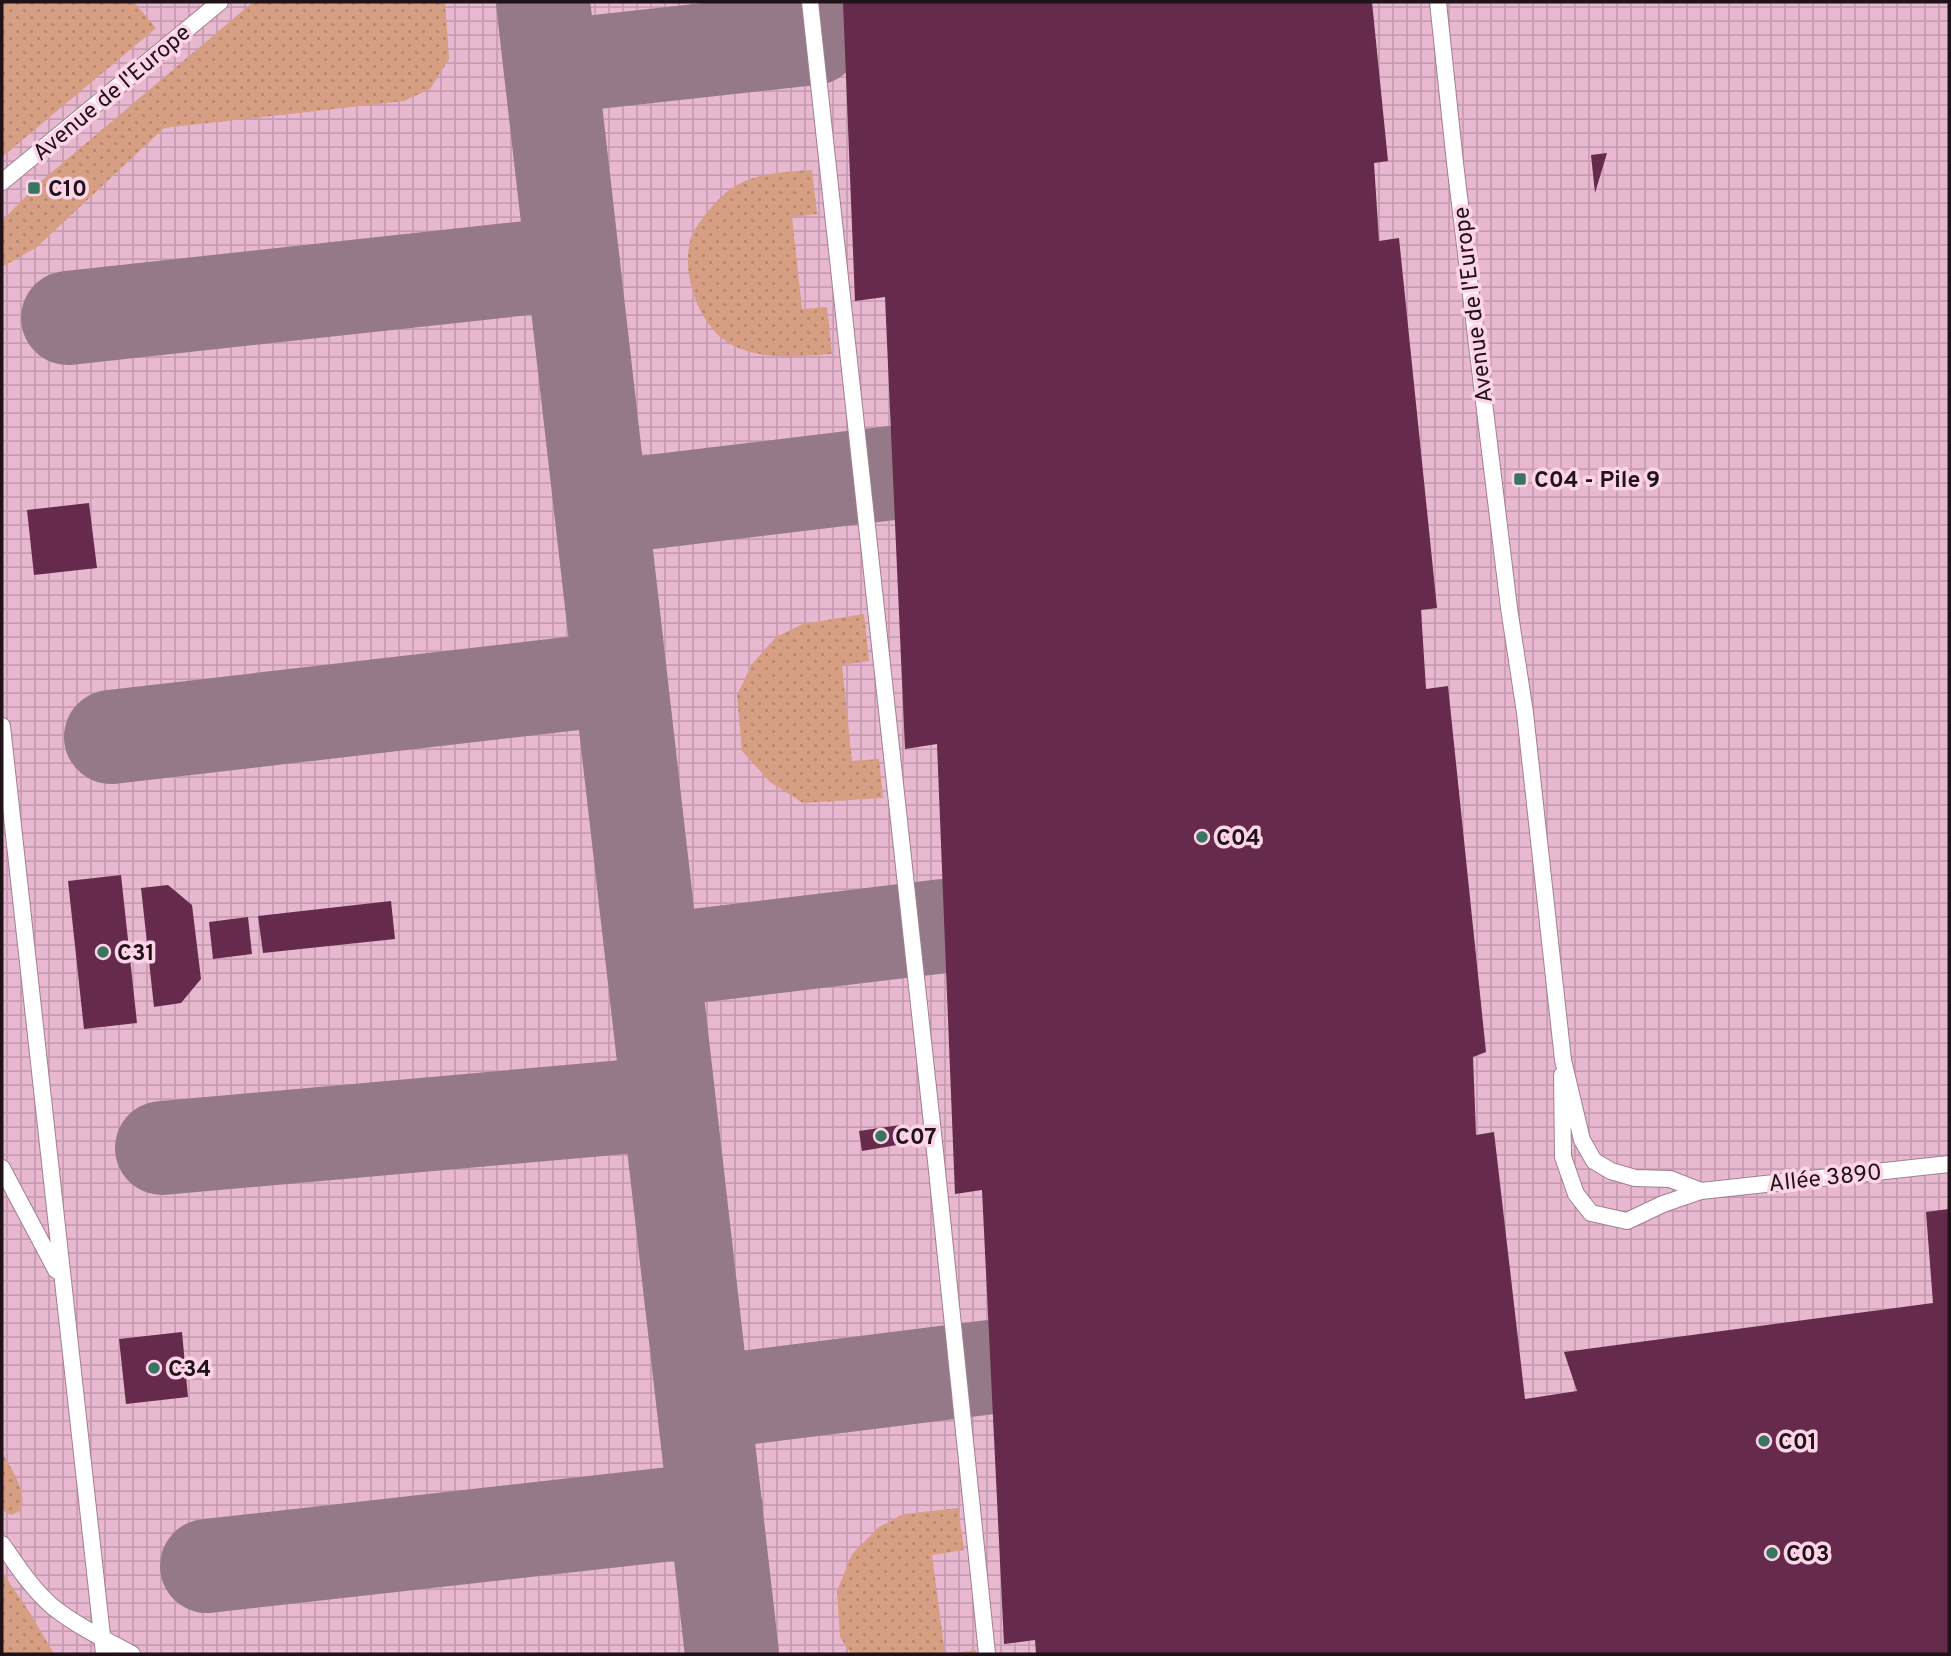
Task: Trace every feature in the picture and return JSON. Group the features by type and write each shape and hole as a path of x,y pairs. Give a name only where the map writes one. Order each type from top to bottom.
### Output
{"lane":[{"name":"Avenue de l'Europe","path":"2,182 220,2"},
{"path":"810,2 938,1175 987,1654"},
{"name":"Avenue de l'Europe","path":"1438,2 1509,608 1525,713 1563,1060"},
{"path":"2,726 102,1646"},
{"path":"1563,1060 1560,1094 1563,1157 1576,1194 1591,1213 1627,1221 1663,1204 1701,1191"},
{"path":"1563,1060 1582,1140 1594,1161 1611,1171 1635,1178 1670,1179 1701,1191"},
{"name":"Allée 3890","path":"1701,1191 1949,1164"},
{"path":"2,1168 61,1278"},
{"path":"2,1544 22,1573 53,1606 102,1646 132,1654"},
{"path":"2,1563 22,1573"}],"shaded area":[{"path":"2,2 1949,2 1949,1654 2,1654"},
{"path":"2,2 134,2 156,28 2,157"},
{"path":"253,2 445,2 449,59 430,89 404,101 164,128 37,247 2,267 3,220 39,183"},
{"path":"812,170 817,214 792,217 802,309 827,307 832,354 775,356 741,349 715,332 698,304 689,272 688,256 692,235 713,206 738,184 769,174"},
{"path":"864,614 869,661 842,665 852,761 879,759 883,798 803,803 770,782 742,751 737,695 752,664 776,637 803,624"},
{"path":"2,1452 21,1488 20,1511 11,1515 2,1510"},
{"path":"958,1508 964,1550 932,1555 945,1654 851,1654 840,1637 837,1591 852,1554 879,1527 904,1514"},
{"path":"2,1572 30,1613 54,1654 2,1654"},
{"path":"976,1650 976,1654 945,1654"}],"building":[{"name":"C04","path":"843,2 1372,2 1388,161 1374,163 1379,241 1399,238 1437,608 1421,610 1426,689 1448,686 1486,1052 1473,1057 1476,1135 1494,1132 1525,1399 1577,1391 1564,1352 1933,1303 1926,1212 1949,1209 1949,1654 1036,1654 1035,1640 1004,1644 982,1190 955,1194 937,744 905,749 885,297 855,301"},
{"path":"1607,153 1595,193 1591,155"},
{"path":"89,503 97,568 34,575 27,510"},
{"name":"C31","path":"121,875 137,1023 84,1029 68,881"},
{"path":"168,885 192,905 201,979 181,1003 154,1007 141,888"},
{"path":"391,901 395,939 263,953 258,916"},
{"path":"248,917 252,954 213,959 209,922"},
{"name":"C07","path":"900,1125 903,1144 862,1151 859,1131"},
{"name":"C34","path":"182,1332 188,1397 126,1404 119,1339"}],"taxiway":[{"path":"543,2 732,1654"},
{"path":"551,67 814,38"},
{"path":"68,318 573,263"},
{"path":"601,508 892,473"},
{"path":"111,737 620,678"},
{"path":"653,961 944,926"},
{"path":"162,1148 669,1103"},
{"path":"704,1403 991,1367"},
{"path":"207,1566 716,1509"}],"place":[{"name":"C10","path":"34,188"},
{"name":"C04 - Pile 9","path":"1520,479"},
{"name":"C04","path":"1202,837"},
{"name":"C31","path":"103,952"},
{"name":"C07","path":"881,1136"},
{"name":"C34","path":"154,1368"},
{"name":"C01","path":"1764,1441"},
{"name":"C03","path":"1772,1553"}]}
